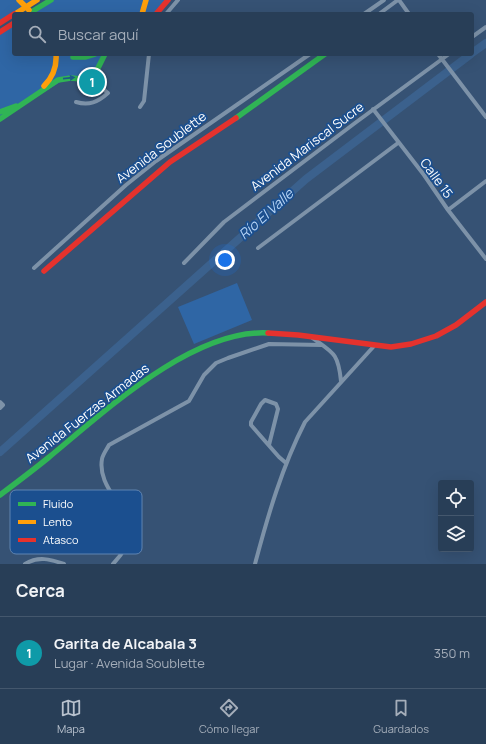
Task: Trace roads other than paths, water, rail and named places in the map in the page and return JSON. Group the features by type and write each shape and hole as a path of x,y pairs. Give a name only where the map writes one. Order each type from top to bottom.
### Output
{"main road":[{"path":"14,0 26,12"},
{"path":"19,0 31,12"},
{"path":"17,12 37,0"},
{"path":"31,12 51,0"},
{"path":"143,12 146,0"},
{"path":"158,12 168,0"},
{"path":"0,23 12,15"},
{"path":"0,32 12,24"},
{"path":"0,112 18,105 33,96 47,83 56,67 56,56"},
{"path":"71,56 85,56"},
{"path":"0,119 58,80 92,77 104,56"},
{"path":"44,270 170,162 253,107 321,56"},
{"name":"Avenida Fuerzas Armadas","path":"0,495 48,458 89,423 161,370 194,351 229,338 260,333 311,336 391,347 411,344 436,336 456,325 486,302"}],"street":[{"path":"168,12 178,0"},
{"path":"367,12 384,0"},
{"path":"382,12 398,0 407,12"},
{"path":"474,36 486,27"},
{"path":"140,107 144,101 149,56"},
{"name":"Avenida Soublette","path":"34,268 156,160 307,56"},
{"path":"440,56 486,117"},
{"name":"Avenida Mariscal Sucre","path":"184,262 224,222 446,56"},
{"path":"76,102 85,104 98,101 108,93 103,89"},
{"name":"Calle 15","path":"373,110 486,258"},
{"path":"258,248 398,143"},
{"path":"448,210 486,181"},
{"path":"311,336 334,352 340,367 341,381"},
{"path":"111,490 105,480 102,467 102,457 110,445 189,401 204,375 216,363 269,344 322,345"},
{"path":"255,564 272,503 286,463 305,422 375,345"},
{"path":"269,445 278,409 276,404 265,400 261,404 251,422 251,425 279,458 286,463"},
{"path":"0,402 3,405 0,408"},
{"path":"113,564 120,554"},
{"path":"25,564 34,560 50,559 64,564"}],"waterway":[{"name":"Río El Valle","path":"474,52 486,43"},
{"name":"Río El Valle","path":"0,452 306,179 468,56"}],"place":[{"name":"Garita de Alcabala 3","path":"92,82"}]}
